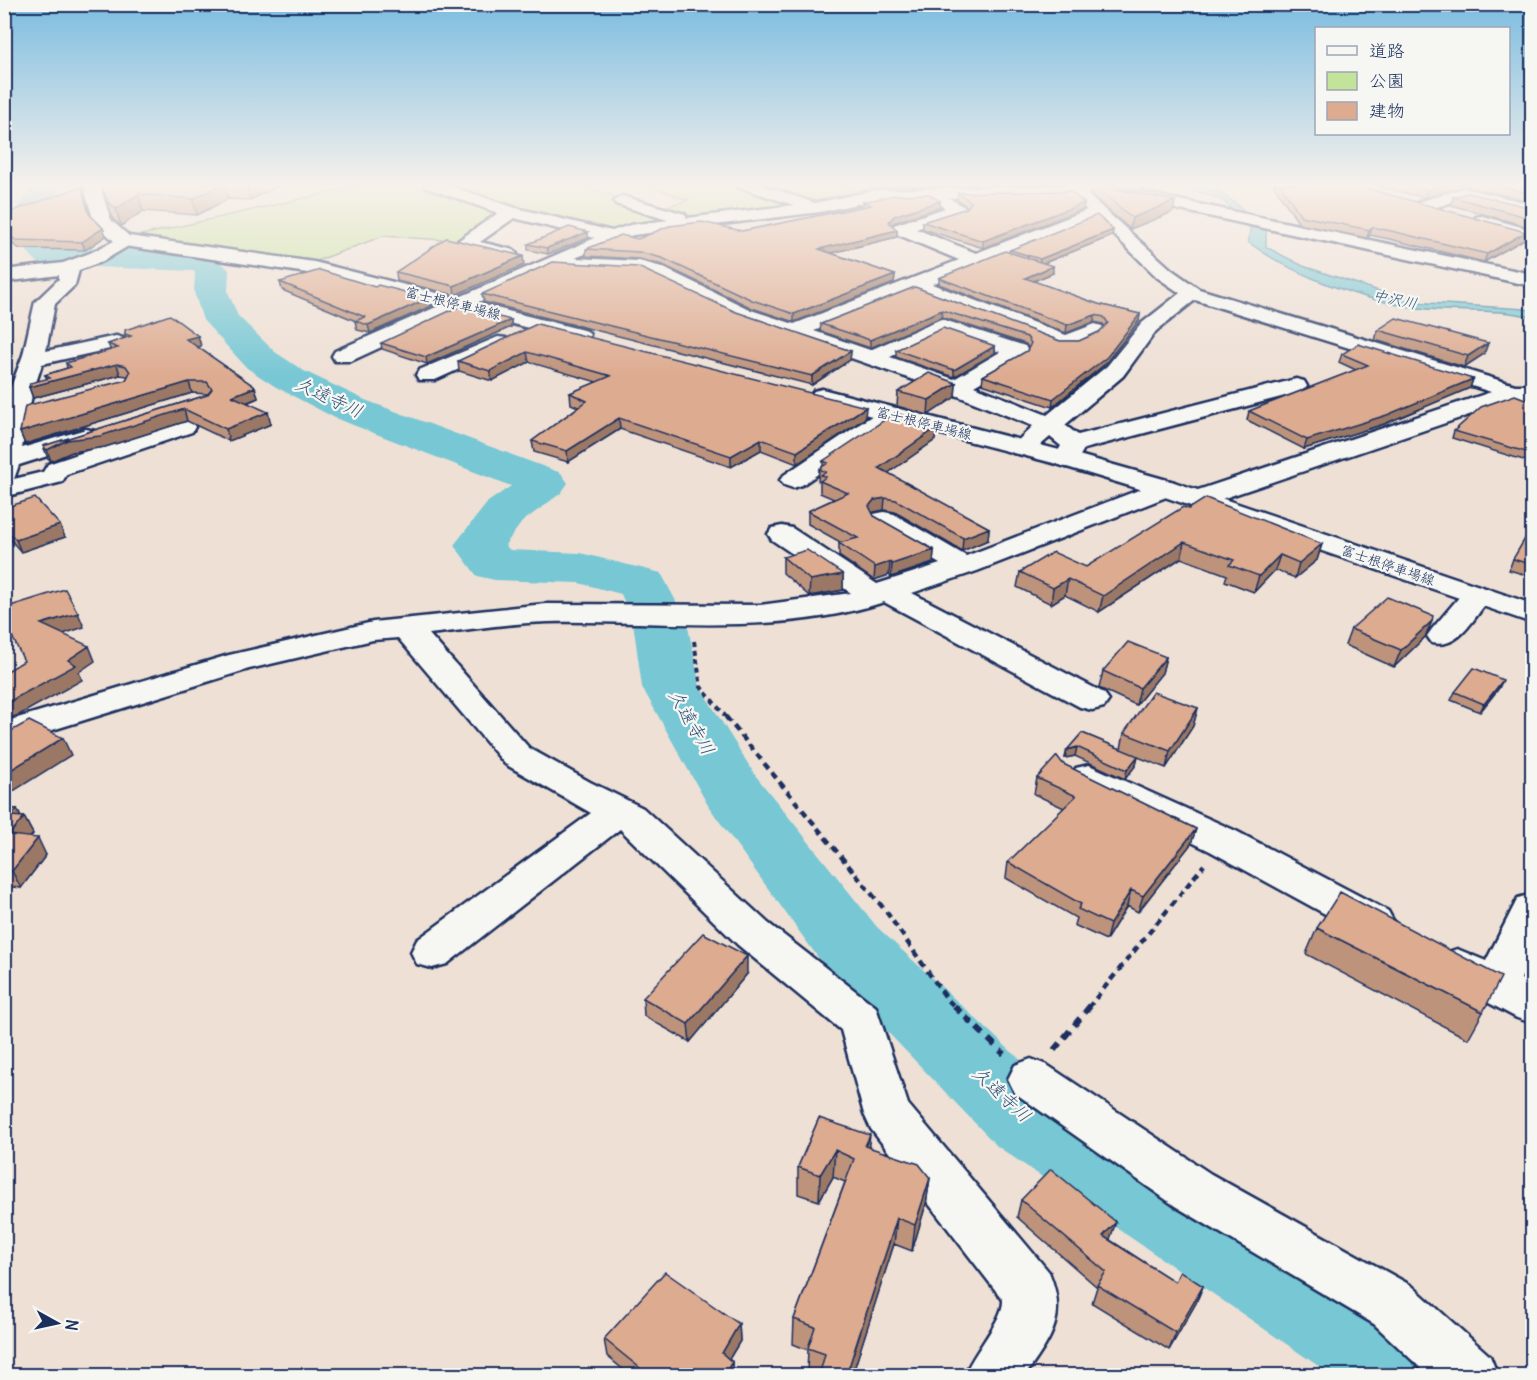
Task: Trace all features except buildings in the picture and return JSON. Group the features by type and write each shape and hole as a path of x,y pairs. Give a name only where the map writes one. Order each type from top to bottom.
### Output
{"street":[{"path":"4,276 79,265 111,248"},
{"name":"富士根停車場線","path":"155,248 314,268 603,342"},
{"path":"486,248 550,262 639,267 655,271 744,314 956,387 1049,424 1070,451 1296,386"},
{"path":"343,356 583,248"},
{"path":"948,248 974,259"},
{"path":"795,330 1002,248"},
{"path":"1138,248 1192,293 1523,392"},
{"path":"1386,248 1531,278"},
{"path":"4,489 53,477 57,468 186,416 6,465 14,402 33,357 45,302 68,281 79,265"},
{"path":"912,283 1066,342 1095,330"},
{"path":"1022,448 1115,372 1149,327 1192,293"},
{"path":"427,375 537,324"},
{"path":"872,357 941,324 1017,351 956,387"},
{"path":"4,364 116,342"},
{"name":"富士根停車場線","path":"801,391 1022,448 1070,451 1165,488 1533,614"},
{"path":"1198,499 1523,392"},
{"path":"14,402 40,406"},
{"path":"793,480 890,414"},
{"path":"4,734 240,662 373,631 545,613 760,614 854,602 963,566 1165,488"},
{"path":"884,520 963,566"},
{"path":"782,534 879,593 1092,700"},
{"path":"1443,636 1477,595"},
{"path":"406,627 517,756 577,791 630,817 753,934 860,1020 888,1114 1030,1291 1031,1319 992,1376"},
{"path":"1074,770 1223,841 1533,1005"},
{"path":"432,952 619,811"},
{"path":"1496,986 1533,909"},
{"path":"1031,1079 1193,1190 1393,1305 1470,1376"}],"path":[{"path":"680,613 701,687 885,910 947,999 1031,1079 1223,841"}],"green space":[{"path":"201,248 350,248 314,262"}],"water":[{"name":"中沢川","path":"1258,248 1269,248 1303,266 1412,302 1525,309 1532,311 1532,317 1504,312 1397,305 1329,285"}],"waterway":[{"name":"久遠寺川","path":"44,248 42,250 48,255 201,262 212,270 211,292 221,320 261,360 290,379 350,409 545,483 505,512 479,545 495,565 580,568 643,584 660,622 671,687 732,791 851,947 1027,1120 1374,1345 1408,1376"}]}
